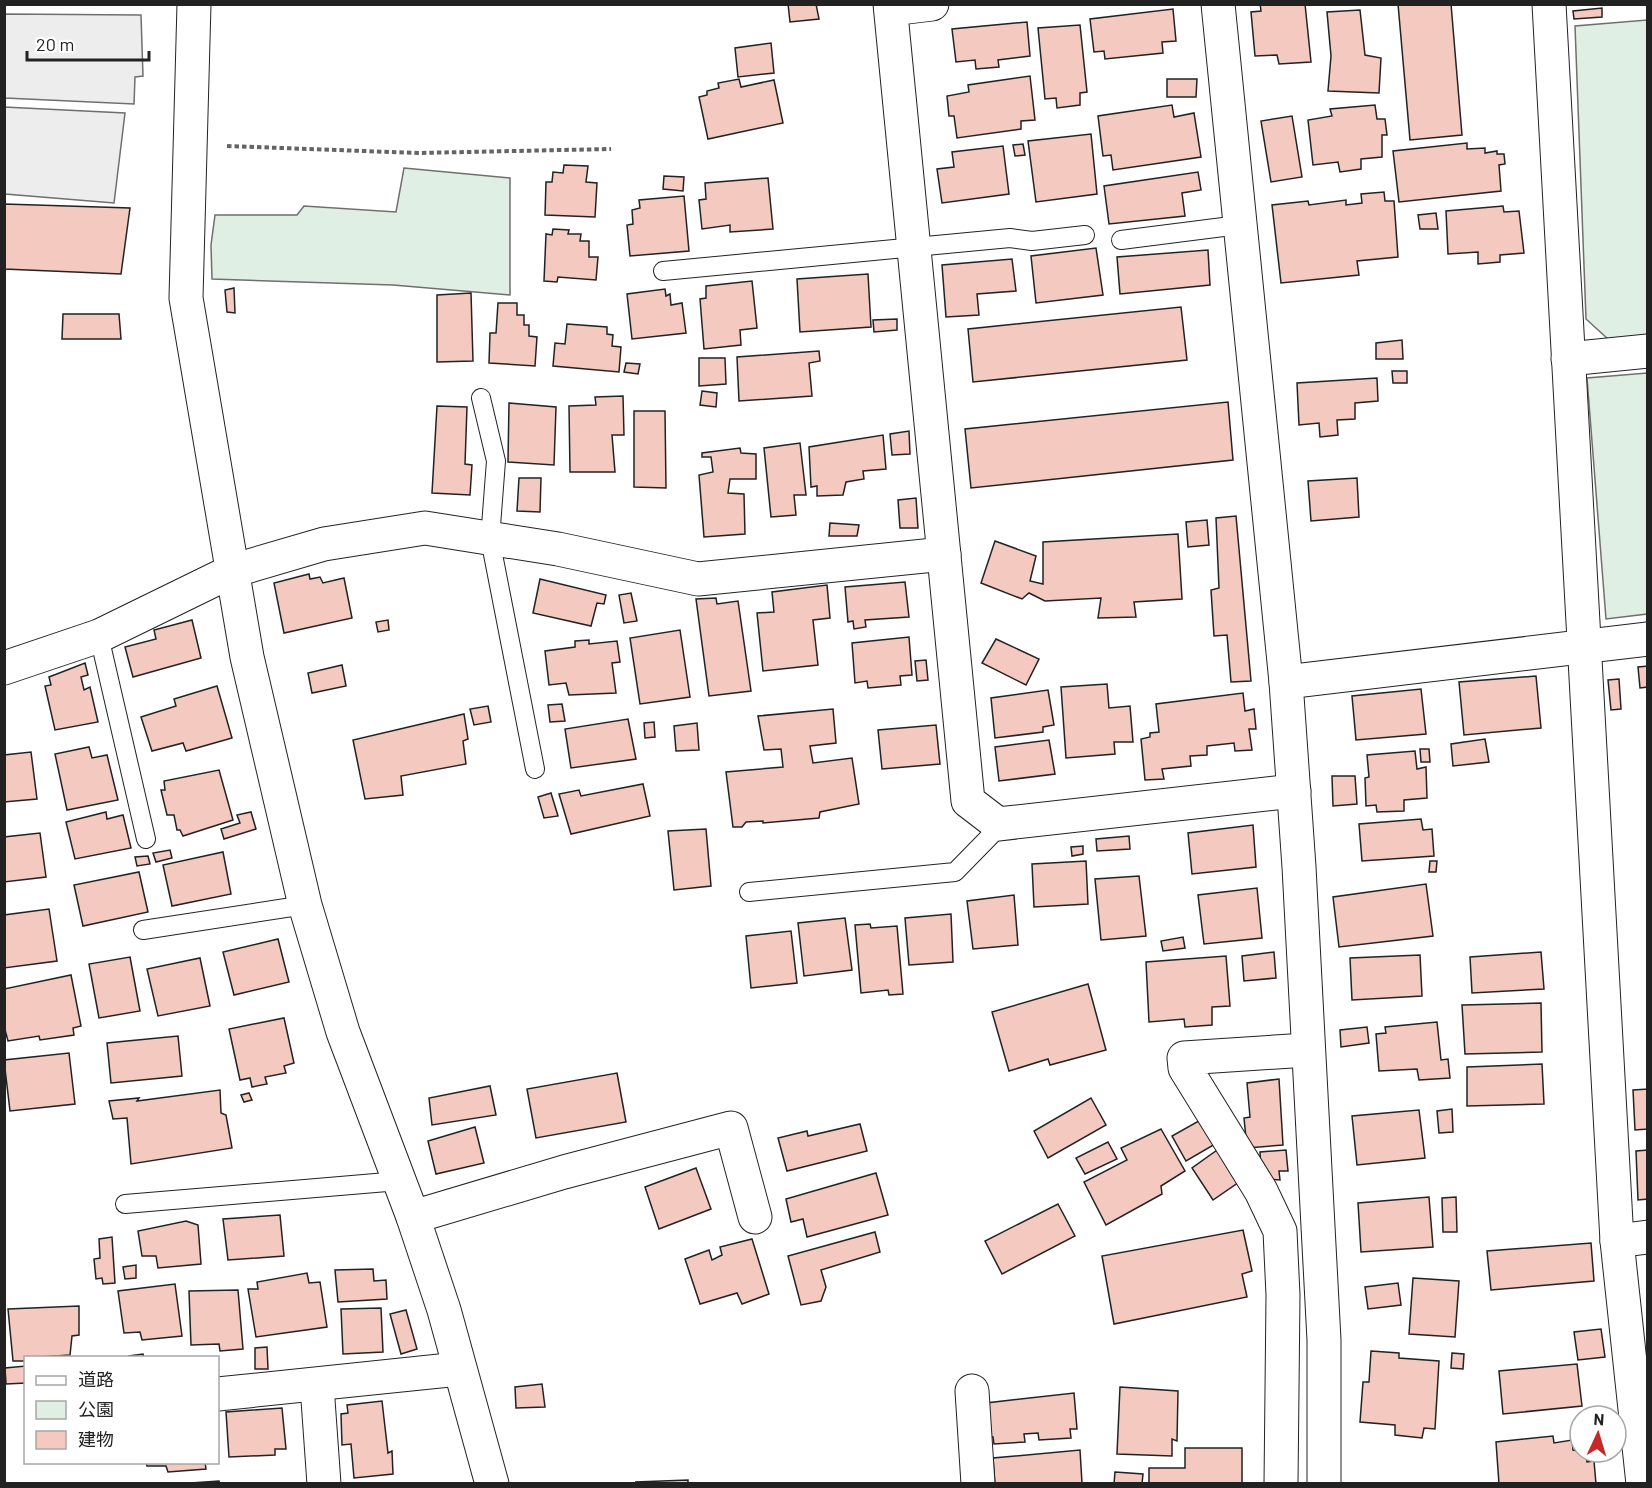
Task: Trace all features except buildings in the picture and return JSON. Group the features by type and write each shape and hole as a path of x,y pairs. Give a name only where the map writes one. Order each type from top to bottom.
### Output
{"street":[{"path":"194,4 186,298 247,657 304,905 343,1032 413,1217 444,1310 492,1484"},
{"path":"932,4 890,7 968,801 998,824 1294,791"},
{"path":"1218,4 1286,682 1294,791 1324,1340 1324,1484"},
{"path":"1549,4 1586,646 1632,1239 1643,1484"},
{"path":"1568,359 1647,351"},
{"path":"4,668 99,636 232,571 324,544 425,528 558,549 698,579 944,554"},
{"path":"1286,682 1647,639"},
{"path":"1281,1484 1283,1294 1280,1231 1261,1191 1185,1068 1184,1058 1307,1050"},
{"path":"413,1217 564,1172 731,1128 755,1217"},
{"path":"219,1394 317,1386 459,1369"},
{"path":"317,1386 324,1484"},
{"path":"972,1391 978,1484"}],"lane":[{"path":"1121,240 1239,225"},
{"path":"663,270 1011,238 1032,240 1085,235"},
{"path":"481,398 496,461 490,539 536,769"},
{"path":"99,636 146,839"},
{"path":"749,892 955,872 1003,823"},
{"path":"142,930 304,905"},
{"path":"124,1204 399,1181"}],"path":[{"path":"190,145 418,153 611,149"}],"green space":[{"path":"1647,20 1647,335 1608,339 1586,319 1575,26"},
{"path":"404,168 510,178 510,295 393,285 212,279 211,245 215,215 297,215 304,206 396,212"},
{"path":"1647,373 1647,614 1606,619 1587,378"}],"shaded area":[{"path":"4,14 141,15 143,76 135,77 134,104 5,98"},
{"path":"4,107 125,113 114,203 5,194"}]}
